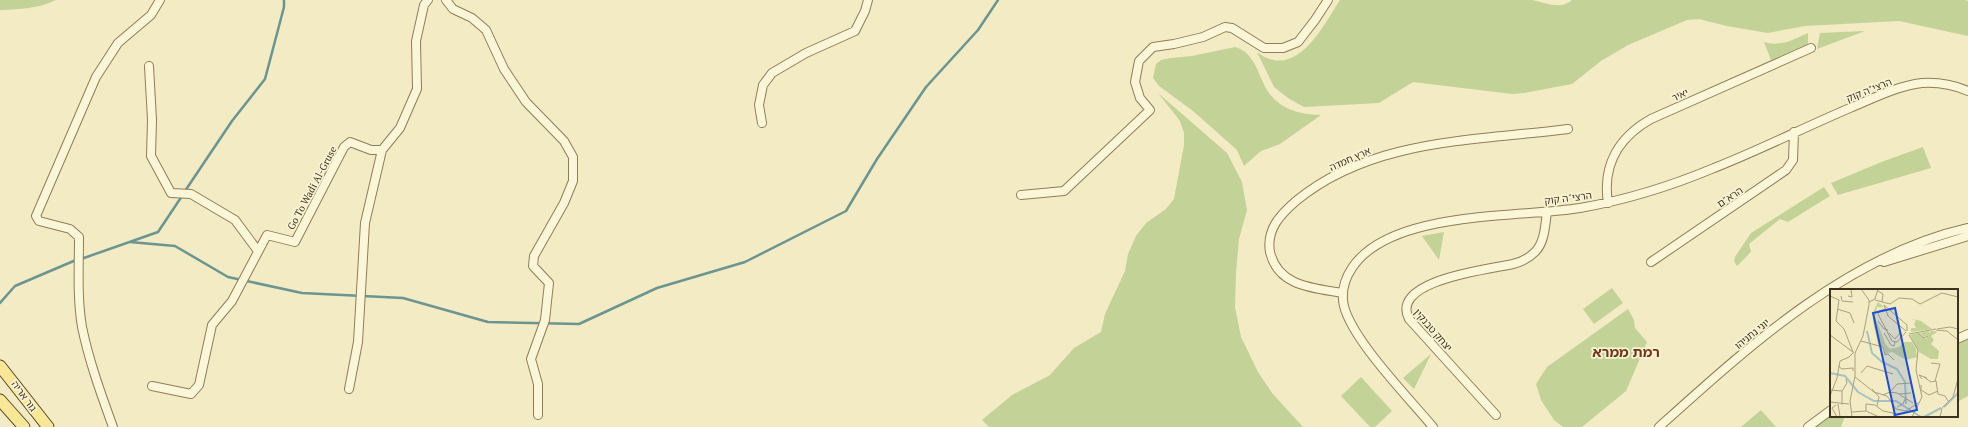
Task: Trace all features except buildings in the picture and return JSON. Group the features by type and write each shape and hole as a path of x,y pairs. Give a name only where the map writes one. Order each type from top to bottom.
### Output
{"main road":[{"name":"גור אריה","path":"0,366 48,427"},
{"name":"גור אריה","path":"0,400 24,427"}],"street":[{"path":"114,427 97,383 82,326 78,279 79,237 70,229 39,221 36,216 96,77 118,43 151,15 160,0"},
{"path":"349,389 358,342 364,223 382,150 400,128 417,88 416,41 424,5 428,0"},
{"path":"446,0 453,9 472,18 486,30 504,69 526,102 564,141 573,157 573,180 564,203 534,256 533,266 549,283 545,320 532,359 538,384 538,414"},
{"path":"762,123 759,105 763,84 772,73 806,53 855,31 865,11 868,0"},
{"path":"1021,195 1064,192 1150,110 1140,98 1135,82 1139,61 1153,47 1203,37 1225,27 1232,28 1264,48 1283,48 1298,42 1316,20 1328,0"},
{"name":"יאיר","path":"1608,203 1606,192 1611,163 1620,144 1633,130 1651,119 1811,48"},
{"path":"148,66 152,120 151,156 171,193 191,194 235,220 258,252"},
{"name":"הרצי\"ה קוק","path":"1433,427 1355,332 1345,310 1343,293 1346,277 1358,260 1366,252 1399,234 1448,222 1547,212 1608,203 1647,192 1706,172 1738,159 1794,132 1891,91 1914,84 1947,84 1968,91"},
{"name":"ארץ חמדה","path":"1343,293 1298,285 1281,274 1272,258 1270,249 1272,227 1278,218 1306,193 1349,168 1367,160 1401,151 1443,143 1568,129"},
{"name":"הרא\"ם","path":"1651,262 1786,170 1793,160 1794,132"},
{"name":"Go To Wadi Al-Gruse","path":"152,386 191,394 199,385 212,325 232,301 267,235 295,242 344,147 350,142 371,150 382,150"},
{"name":"יצחק טבנקין","path":"1496,415 1409,319 1405,311 1406,306 1415,294 1445,278 1514,263 1528,257 1539,247 1542,240 1547,212"},
{"name":"יוני נתניהו","path":"1830,289 1890,254 1948,233 1968,228"},
{"name":"יוני נתניהו","path":"1866,267 1968,236"},
{"name":"יוני נתניהו","path":"1659,427 1774,329 1830,289"},
{"path":"1958,339 1968,334"},
{"path":"1808,427 1830,411"}],"green space":[{"path":"0,0 56,0 35,7 0,10"},
{"path":"1340,0 1532,0 1548,4 1563,5 1572,0 1965,0 1968,1 1968,36 1899,21 1805,26 1768,33 1727,26 1699,19 1687,20 1628,45 1601,61 1572,84 1512,94 1413,82 1379,103 1304,107 1288,98 1274,87 1257,52 1271,59 1284,60 1296,56 1317,36"},
{"path":"1865,31 1817,49 1820,33"},
{"path":"1808,33 1808,44 1771,60 1764,42 1776,44 1781,43"},
{"path":"1235,47 1248,54 1256,66 1265,87 1280,104 1299,113 1321,115 1280,144 1261,151 1244,166 1237,150 1193,111 1159,86 1153,78 1156,64 1161,60 1192,56"},
{"path":"1158,93 1227,153 1242,182 1247,210 1239,239 1235,307 1241,337 1258,372 1272,393 1303,427 989,427 982,420 1012,395 1050,375 1074,348 1101,332 1105,314 1125,271 1128,254 1136,236 1146,223 1166,209 1174,199 1184,145 1184,133 1180,121"},
{"path":"1923,147 1931,168 1838,195 1831,183 1884,161"},
{"path":"1824,187 1830,196 1788,222 1780,219 1749,244 1751,252 1737,266 1734,261 1735,257 1751,233"},
{"path":"1444,232 1439,260 1422,236"},
{"path":"1612,288 1623,303 1594,324 1583,309"},
{"path":"1628,309 1634,320 1635,328 1647,342 1626,391 1582,427 1563,427 1554,420 1541,400 1536,384 1547,367"},
{"path":"1968,337 1968,396 1958,401 1958,341"},
{"path":"1431,354 1414,389 1403,378"},
{"path":"1361,377 1392,411 1375,427 1370,427 1341,396"},
{"path":"1761,410 1776,427 1741,427"},
{"path":"1830,416 1830,417 1845,417 1841,427 1815,427"}],"waterway":[{"path":"185,191 232,121 265,79 284,7 284,0"},
{"path":"130,242 175,246 228,277 302,293 403,298 488,322 579,324 657,288 745,262 846,211 877,159 926,87 978,30 998,0"},
{"path":"81,259 158,232 182,196"},
{"path":"0,303 15,286 76,260"}],"district":[{"name":"רמת ממרא","path":"1626,351"}]}
